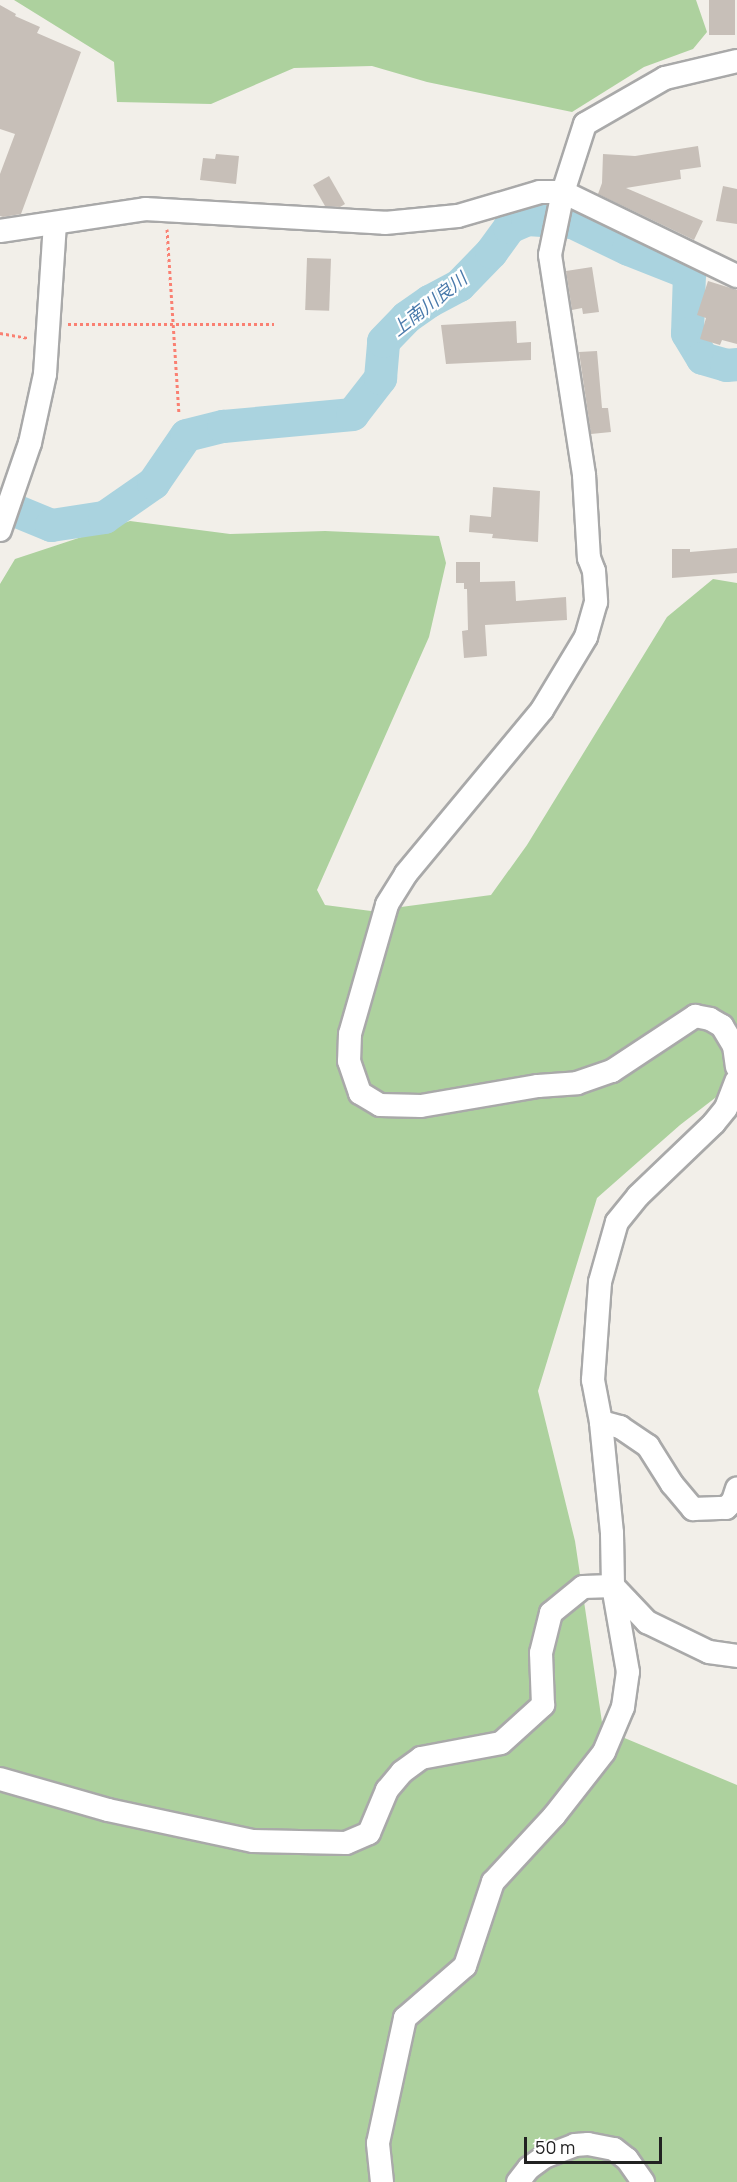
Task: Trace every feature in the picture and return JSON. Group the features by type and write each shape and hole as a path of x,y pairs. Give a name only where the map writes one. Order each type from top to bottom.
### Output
{"street":[{"path":"737,61 666,78 585,124 561,200 550,255 584,475 589,558 594,571 596,602 586,637 542,710 406,874 387,904 350,1034 350,1061 360,1093 380,1105 421,1106 538,1086 577,1083 612,1071 671,1029 695,1016 710,1019 722,1026 735,1046 737,1067"},
{"path":"0,231 55,225 145,209 385,223 458,216 540,192 737,276"},
{"path":"0,530 10,465 30,443 45,374 55,225"},
{"path":"382,2182 378,2143 405,2018 465,1966 493,1882 554,1816 604,1752 623,1707 628,1672 613,1586 612,1533 601,1422 593,1380 600,1282 617,1222 638,1196 714,1123 726,1108 737,1080"},
{"path":"601,1422 620,1427 648,1446 672,1484 693,1509 726,1508 733,1501 737,1489"},
{"path":"0,1779 108,1810 253,1841 346,1843 369,1833 387,1790 402,1772 421,1758 501,1743 543,1705 541,1653 551,1613 583,1587 613,1586 647,1622 709,1652 737,1656"},
{"path":"518,2182 529,2168 544,2157 575,2145 588,2144 614,2149 627,2159 643,2182"}],"path":[{"path":"166,226 175,324 179,413"},
{"path":"0,333 175,324 274,324"}],"green space":[{"path":"14,0 696,0 707,32 693,49 644,67 572,112 427,82 372,66 294,68 211,104 117,102 114,62"},
{"path":"130,521 230,534 325,531 439,536 446,563 429,637 317,890 325,905 371,911 491,895 527,845 667,617 713,579 737,583 737,1081 680,1125 597,1198 538,1391 575,1541 603,1729 737,1785 737,2182 0,2182 0,584 15,559"}],"building":[{"path":"709,0 735,0 735,35 709,35"},
{"path":"0,5 16,14 15,16 40,27 37,33 81,52 21,214 3,217 0,216 0,174 15,134 0,129"},
{"path":"698,146 701,167 680,170 681,179 626,188 703,221 694,240 598,194 602,183 603,154 635,156"},
{"path":"216,154 239,156 236,184 200,180 203,158 215,159"},
{"path":"329,176 345,204 340,207 325,206 313,185"},
{"path":"723,186 737,189 737,224 716,221"},
{"path":"307,258 331,259 329,311 305,310"},
{"path":"592,267 599,312 583,314 582,308 572,310 566,271"},
{"path":"708,281 737,290 737,344 722,340 720,345 700,339 706,318 697,315"},
{"path":"516,321 517,343 531,342 531,360 446,364 441,325"},
{"path":"597,351 602,408 608,408 611,432 591,434 579,352"},
{"path":"493,487 540,491 538,542 492,538 493,534 469,532 470,515 491,517"},
{"path":"737,548 737,573 672,578 672,549 690,549 690,552"},
{"path":"456,562 480,562 480,582 515,581 516,601 566,597 567,620 485,625 487,656 464,658 462,631 468,630 467,589 464,589 464,583 456,583"}],"waterway":[{"name":"上南川良川","path":"0,504 51,525 104,517 153,483 186,435 223,426 352,414 380,378 383,341 406,317 429,301 459,285 491,252 509,227 527,219 572,222 628,249 689,273 687,333 702,358 726,365 737,364"}]}
